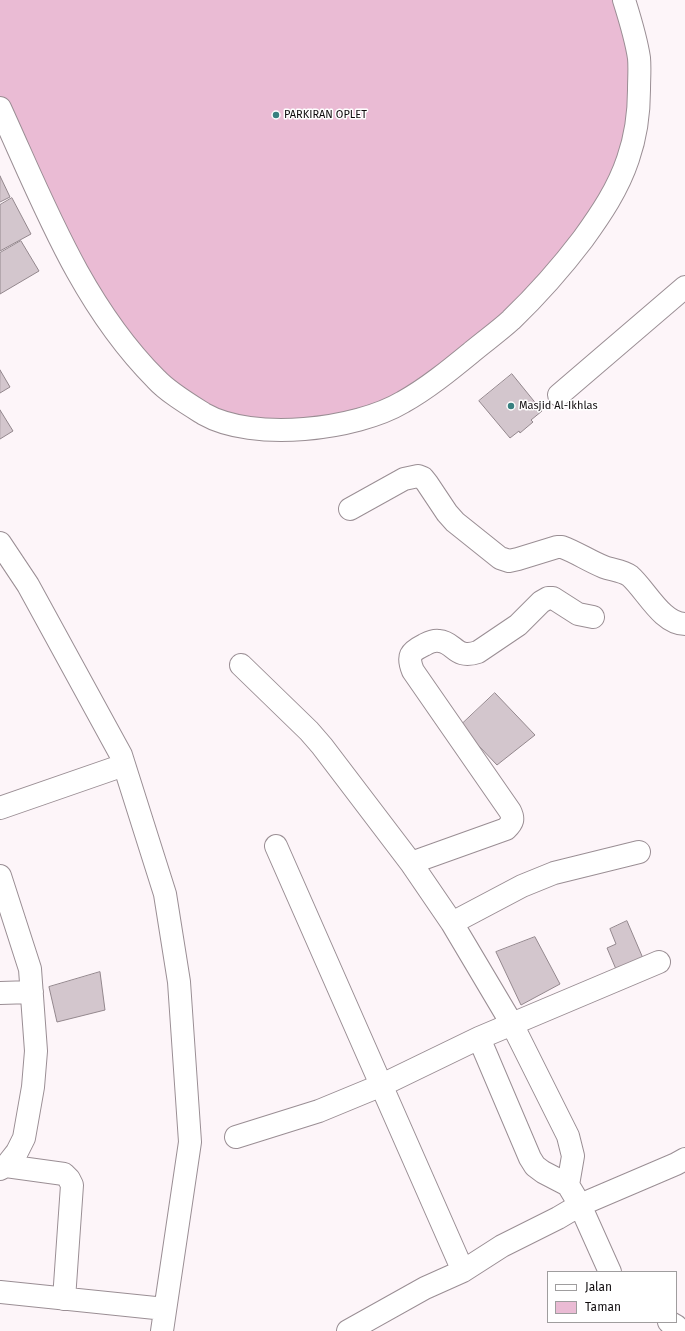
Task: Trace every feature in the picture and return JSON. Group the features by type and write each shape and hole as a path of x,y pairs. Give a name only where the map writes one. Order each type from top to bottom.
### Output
{"street":[{"path":"0,108 54,223 90,294 102,314 157,380 205,414 224,423 245,428 276,430 325,427 373,416 402,403 441,377 509,322 533,298 564,263 600,216 619,182 628,161 635,137 638,117 640,65 624,0"},
{"path":"560,395 685,287"},
{"path":"350,509 404,479 418,476 423,478 446,513 455,522 500,558 509,561 557,546 562,546 604,567 626,574 637,583 666,617 680,624 685,624"},
{"path":"0,543 28,585 121,755 165,894 179,982 190,1142 162,1331"},
{"path":"411,863 506,829 512,824 513,818 510,811 413,671 410,663 410,655 414,650 437,640 442,641 464,655 471,655 478,652 518,625 541,602 548,598 553,598 578,614 592,617"},
{"path":"241,665 314,736 411,863 452,923 512,1024 568,1136 573,1156 568,1185"},
{"path":"0,808 124,765"},
{"path":"276,846 463,1271"},
{"path":"452,923 522,886 554,873 639,852"},
{"path":"0,876 30,969 36,1051 33,1087 24,1138 17,1152 3,1168"},
{"path":"236,1137 319,1111 382,1085 479,1038 659,962"},
{"path":"0,993 32,992"},
{"path":"479,1038 527,1151 535,1166 543,1172 568,1185 580,1205 610,1271"},
{"path":"348,1331 425,1288 463,1271 502,1246 558,1218 580,1205 682,1163"},
{"path":"3,1168 64,1174 72,1185 64,1299"},
{"path":"0,1292 165,1309"}],"green space":[{"path":"0,0 621,0 637,65 616,181 507,319 373,413 245,425 169,387 105,313 0,99"}],"building":[{"path":"0,176 10,197 0,202"},
{"path":"12,198 31,234 0,251 0,205"},
{"path":"21,241 39,271 0,294 0,253"},
{"path":"0,370 10,387 0,393"},
{"name":"Masjid Al-Ikhlas","path":"512,374 542,411 531,420 533,422 520,433 519,431 510,438 479,401"},
{"path":"0,410 13,431 0,439"},
{"path":"495,693 535,735 497,765 460,726"},
{"path":"627,921 648,970 621,981 607,948 616,944 610,929"},
{"path":"535,937 560,984 521,1005 496,952"},
{"path":"100,972 105,1010 57,1022 49,987"}],"place":[{"name":"PARKIRAN OPLET","path":"276,115"},
{"name":"Masjid Al-Ikhlas","path":"511,406"}]}
